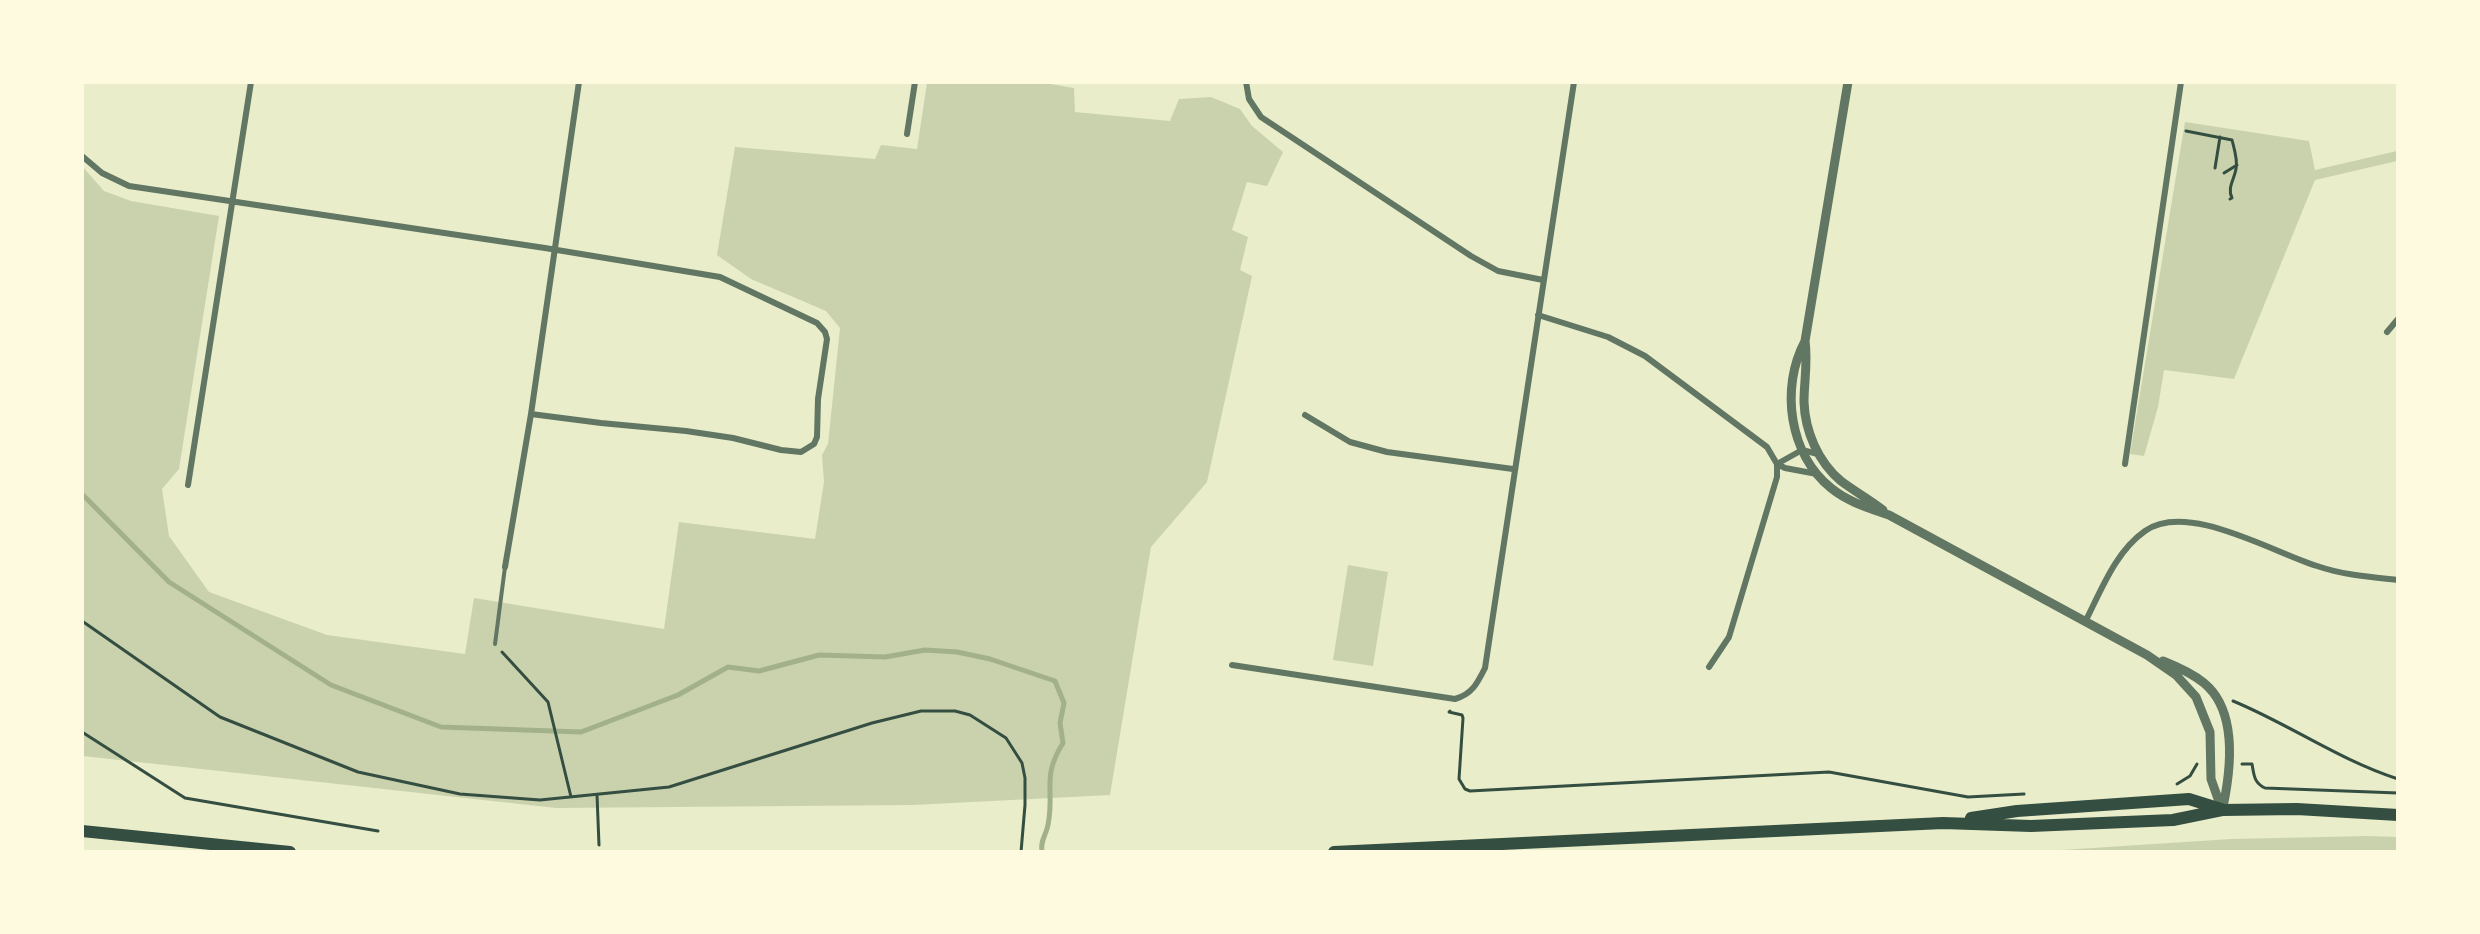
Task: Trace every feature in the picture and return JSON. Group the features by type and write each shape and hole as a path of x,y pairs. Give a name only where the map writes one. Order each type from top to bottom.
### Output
{"main road":[{"path":"1943,823 2017,811 2189,799 2222,810"},
{"path":"1334,852 1943,823 2031,826 2173,820 2222,810 2297,809 2397,815"},
{"path":"82,831 290,852"}],"street":[{"path":"188,485 251,82"},
{"path":"505,567 531,414 579,82"},
{"path":"907,134 915,82"},
{"path":"1246,82 1249,99 1261,117 1471,256 1498,271 1543,280"},
{"path":"1232,665 1455,699 1469,693 1476,686 1485,668 1513,469 1574,82"},
{"path":"1848,82 1805,342 1807,357 1805,414 1810,436 1818,454 1841,481 1862,493 1889,515"},
{"path":"2125,464 2181,82"},
{"path":"82,156 102,173 129,186 720,277 817,323 825,332 818,399 818,437 808,448 794,452 695,432 531,414"},
{"path":"1538,315 1608,337 1645,356 1767,447 1777,464 1777,477 1729,637 1709,667"},
{"path":"2387,332 2397,319"},
{"path":"1805,342 1797,356 1791,390 1792,417 1802,450 1818,474 1841,495 1857,504 1889,515 2147,655 2185,670 2203,682 2219,703 2228,734 2230,763 2222,810"},
{"path":"1305,415 1350,442 1387,452 1513,469"},
{"path":"1777,464 1802,450 1818,454"},
{"path":"1777,464 1785,468 1818,474"},
{"path":"2085,622 2130,543 2146,530 2166,521 2193,521 2318,566 2362,577 2397,580"},
{"path":"2147,655 2176,675 2196,697 2211,732 2211,779 2222,810"}],"lane":[{"path":"495,645 505,567"}],"path":[{"path":"2174,130 2220,136 2232,140 2236,165 2230,199"},
{"path":"2215,168 2220,136"},
{"path":"2224,173 2236,165"},
{"path":"82,621 220,717 358,772 460,794 540,800 669,787 872,723 921,711 955,711 970,714 1006,738 1022,763 1025,778 1025,805 1021,852"},
{"path":"495,645 548,702 570,786 571,798"},
{"path":"2219,703 2234,700 2339,756 2368,770 2397,779"},
{"path":"1453,707 1449,712 1462,715 1463,718 1459,779 1465,789 1470,790 1829,772 1968,797 2011,793 2031,795"},
{"path":"82,732 185,798 378,831"},
{"path":"2169,784 2179,783 2190,776 2197,763"},
{"path":"2230,763 2252,764 2254,778 2259,785 2265,788 2397,793"},
{"path":"597,795 599,845"}],"green space":[{"path":"927,83 1045,83 1074,88 1075,112 1170,121 1179,99 1211,97 1240,109 1252,126 1283,152 1267,186 1247,182 1232,230 1248,237 1240,270 1252,276 1207,482 1151,547 1110,795 913,805 556,808 83,756 82,166 104,191 131,201 219,216 179,469 162,489 169,536 209,592 327,635 465,654 474,598 664,629 679,522 815,539 824,482 822,455 828,444 840,328 826,311 751,279 717,255 735,147 875,159 881,145 917,149"},
{"path":"2185,122 2309,141 2315,170 2397,151 2397,161 2315,180 2234,379 2164,370 2158,407 2144,456 2130,454"},
{"path":"1348,565 1388,572 1373,666 1333,660"},
{"path":"2397,837 2397,851 2046,851 2231,839"}],"waterway":[{"path":"82,494 169,582 331,685 441,727 581,732 678,695 728,667 759,671 819,655 885,657 925,650 957,652 990,659 1055,681 1064,703 1060,723 1063,743 1056,755 1050,775 1050,813 1042,852"}]}
